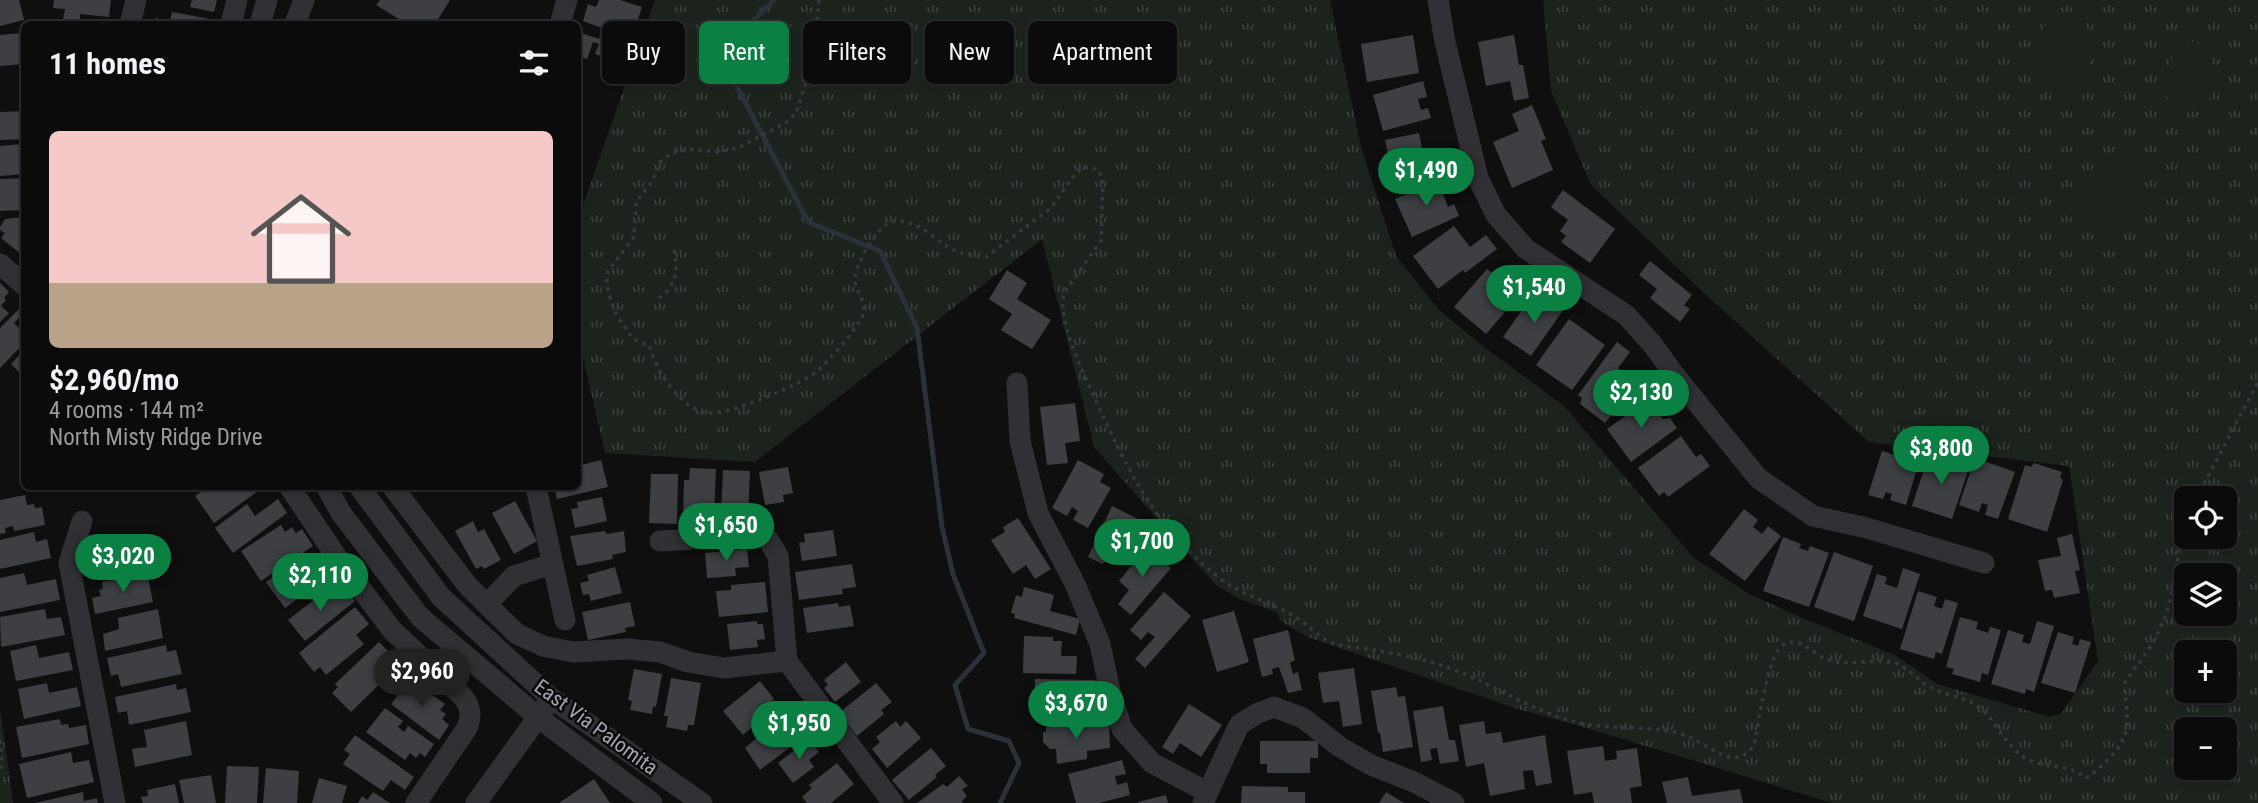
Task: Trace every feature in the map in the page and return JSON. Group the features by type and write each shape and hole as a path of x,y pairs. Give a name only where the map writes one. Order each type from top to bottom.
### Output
{"street":[{"path":"131,21 136,0"},
{"path":"232,21 237,0"},
{"path":"261,21 267,0"},
{"path":"296,21 304,0"},
{"path":"561,21 567,0"},
{"path":"1438,0 1445,42 1478,178 1496,215 1526,248 1626,315 1653,345 1758,478 1813,516 1867,528 1984,563"},
{"path":"0,264 21,282"},
{"path":"1017,383 1020,441 1038,513 1074,584 1100,645 1122,729 1152,763 1205,798 1239,725 1274,707 1303,718 1340,747 1371,765 1414,782 1454,803"},
{"path":"292,490 392,630 466,701 470,720 416,803"},
{"name":"East Via Palomita","path":"328,490 341,513 419,617 539,718 652,803"},
{"name":"East Via Palomita","path":"362,490 441,597 551,698 702,803"},
{"path":"395,490 468,586 517,634 543,646 573,652 628,649 660,652 688,662 724,668 787,660"},
{"path":"537,490 565,620"},
{"path":"82,521 69,563 115,803"},
{"path":"660,541 758,535 768,539 778,556 787,660 893,803"},
{"path":"488,603 514,576 552,564"},
{"path":"476,803 551,698"}],"path":[{"path":"818,0 812,60 796,113 774,130 738,148 719,152 688,149 671,153 661,161 651,183 636,202 634,237 608,271 609,295 617,316 633,339 650,347 662,375 672,389 698,410 709,414 746,405 805,380 819,370 862,318 864,304 855,279 857,265 882,228 897,222 919,227 953,250 986,257 1051,208 1083,167 1097,169 1103,178 1101,240 1064,293 1064,317 1091,389 1138,488 1156,516 1200,561 1233,587 1294,616 1329,642 1343,647 1443,666 1535,708 1573,721 1679,733 1704,743 1728,758 1737,759 1748,754 1754,745 1771,666 1780,647 1787,643 1796,643 1825,659 1845,663 1896,664 1927,686 1980,708 2009,744 2028,760 2080,773 2085,778 2092,776 2118,751 2126,733 2124,684 2153,643 2164,620 2180,549"},
{"path":"659,298 666,293 677,274 674,250"},
{"path":"2203,486 2258,382"},
{"path":"0,740 0,774"}],"green space":[{"path":"655,0 1330,0 1361,147 1396,256 1439,310 1564,406 1694,558 1749,594 1895,655 1937,684 2049,717 2061,714 2098,661 2069,466 1869,442 1704,293 1591,185 1551,91 1543,0 2258,0 2258,803 1832,803 1521,710 1307,637 1281,621 1276,612 1237,598 1215,584 1094,447 1042,239 755,462 605,453 581,348 581,210 625,84 685,84 685,21 648,21"},
{"path":"2065,12 2080,19 2089,30 2091,56 2076,79 2063,85 2046,85 2034,74 2039,46 2052,15"},
{"path":"2189,42 2196,42 2210,58 2215,74 2214,88 2208,100 2198,109 2187,112 2177,109 2168,99 2164,82 2172,59 2181,47"},
{"path":"2115,151 2128,155 2134,161 2139,188 2138,210 2133,225 2127,232 2113,238 2096,234 2082,223 2082,202 2104,156"},
{"path":"0,709 13,803 0,803"}],"building":[{"path":"0,0 19,0 24,20 0,26"},
{"path":"54,0 111,0 109,17 80,14 80,20 63,19 65,9 53,8"},
{"path":"192,0 217,0 214,12 190,7"},
{"path":"380,0 450,0 437,21 402,21 376,5"},
{"path":"599,0 620,0 642,7 637,21 602,21 602,28 583,21 588,4 596,7"},
{"path":"172,12 221,21 170,21"},
{"path":"602,28 602,56 595,54 599,44 593,42 587,59 581,57 581,33 599,39"},
{"path":"21,33 21,64 0,66 0,35"},
{"path":"1413,35 1419,73 1367,82 1361,44"},
{"path":"1514,35 1529,98 1514,101 1510,81 1486,86 1478,42"},
{"path":"1423,81 1427,97 1418,99 1421,110 1428,108 1431,118 1383,131 1373,95"},
{"path":"1532,105 1546,139 1541,141 1553,170 1512,188 1493,142 1519,131 1512,114"},
{"path":"21,111 21,139 0,140 0,112"},
{"path":"1419,133 1423,154 1441,150 1445,167 1393,178 1385,140"},
{"path":"21,144 21,174 0,176 0,146"},
{"path":"21,178 21,210 0,211 0,179"},
{"path":"1441,179 1448,207 1454,204 1459,216 1412,237 1395,199"},
{"path":"1563,190 1615,229 1590,263 1561,242 1566,236 1560,231 1568,220 1551,207"},
{"path":"21,217 21,254 1,238 5,233 0,227 5,219"},
{"path":"1454,226 1470,247 1486,235 1497,249 1438,289 1413,256"},
{"path":"1650,261 1692,295 1684,305 1690,309 1680,322 1650,298 1657,289 1639,275"},
{"path":"1487,269 1506,285 1518,271 1531,282 1486,334 1454,307"},
{"path":"1007,270 1027,283 1017,299 1051,320 1032,349 1001,330 1012,314 989,299"},
{"path":"0,283 9,292 1,306 9,313 0,322"},
{"path":"1552,296 1566,306 1531,356 1503,337 1529,300 1542,310"},
{"path":"21,307 21,316 14,323 21,330 21,346 0,368 0,328"},
{"path":"1569,319 1605,345 1572,390 1536,365"},
{"path":"1617,342 1630,352 1618,368 1640,380 1605,423 1580,404 1582,398 1578,395"},
{"path":"21,353 21,374 11,364"},
{"path":"1652,397 1661,410 1658,412 1663,419 1670,418 1677,428 1631,462 1607,429"},
{"path":"1075,403 1080,441 1065,443 1068,463 1047,465 1040,407"},
{"path":"1681,436 1696,457 1701,454 1710,466 1668,497 1664,492 1659,496 1638,468"},
{"path":"1882,451 1919,462 1906,505 1890,500 1892,494 1886,492 1883,499 1868,495"},
{"path":"1937,455 1970,465 1952,519 1912,506 1928,457 1936,460"},
{"path":"1975,458 2015,472 1998,519 1985,515 1988,505 1982,503 1979,512 1959,505"},
{"path":"601,460 608,487 557,499 555,490 581,490 581,465"},
{"path":"1078,460 1104,474 1100,482 1111,488 1088,528 1073,520 1078,511 1072,507 1067,516 1052,508"},
{"path":"2034,463 2062,472 2060,478 2063,480 2047,532 2008,519 2025,465 2031,467"},
{"path":"788,467 793,493 783,495 784,502 765,505 759,472"},
{"path":"690,468 716,469 714,520 683,519 684,480 689,480"},
{"path":"723,470 750,471 748,517 721,516"},
{"path":"651,474 678,474 677,524 649,523"},
{"path":"203,490 259,490 214,523 195,496"},
{"path":"25,495 27,505 42,507 45,525 14,531 13,526 5,528 6,533 0,534 0,500"},
{"path":"602,497 607,521 575,528 571,509 578,508 577,502"},
{"path":"278,499 287,513 233,553 215,528 247,504 255,516"},
{"path":"515,501 537,541 514,554 492,513"},
{"path":"1112,506 1146,523 1137,543 1128,539 1124,549 1113,543 1103,564 1088,557"},
{"path":"1744,509 1758,520 1753,527 1762,534 1768,526 1781,536 1745,581 1709,554"},
{"path":"1018,518 1051,569 1035,579 1026,565 1013,574 991,540 1005,532 1003,527"},
{"path":"473,521 478,532 484,529 501,560 484,569 482,566 476,569 455,531"},
{"path":"281,525 285,532 292,527 296,533 302,529 313,546 261,581 241,551"},
{"path":"833,530 837,556 802,561 799,543 805,542 804,534"},
{"path":"605,531 607,534 624,531 626,552 612,555 613,559 577,566 570,536"},
{"path":"34,532 36,542 47,539 51,558 0,569 0,540"},
{"path":"2072,534 2080,570 2075,571 2080,593 2054,598 2052,590 2045,591 2038,560 2061,556 2057,538"},
{"path":"1783,537 1801,544 1799,548 1808,551 1810,546 1829,553 1809,607 1763,591"},
{"path":"1147,547 1171,568 1131,615 1118,604 1129,590 1119,581"},
{"path":"747,549 749,567 735,568 736,576 707,578 705,553"},
{"path":"1834,552 1873,566 1854,621 1814,607"},
{"path":"301,557 306,565 314,559 318,564 323,561 332,574 285,608 266,582"},
{"path":"852,564 856,587 842,589 843,594 799,600 795,572"},
{"path":"615,567 622,593 591,601 589,594 583,595 580,583 589,581 587,575"},
{"path":"1903,568 1920,574 1902,629 1863,616 1877,574 1887,577 1885,584 1897,588"},
{"path":"24,573 27,585 56,579 60,600 0,612 0,578"},
{"path":"147,573 153,602 95,614 92,598 101,596 99,590 103,589 102,582"},
{"path":"765,582 768,612 719,617 716,591 731,590 731,585"},
{"path":"1024,587 1054,595 1050,611 1080,619 1076,635 1014,618 1015,614 1011,613 1016,595 1022,597"},
{"path":"344,588 355,601 305,641 288,620 325,591 328,596"},
{"path":"1918,591 1937,597 1934,606 1942,609 1945,599 1958,603 1942,654 1936,652 1934,659 1900,649"},
{"path":"1164,592 1191,616 1145,668 1135,659 1155,637 1148,632 1141,640 1130,630"},
{"path":"630,602 635,626 625,628 626,632 588,640 582,612"},
{"path":"838,603 839,607 850,605 854,626 807,633 803,608"},
{"path":"355,607 369,624 356,635 364,644 326,675 320,667 314,672 299,653"},
{"path":"45,609 47,619 61,617 65,635 1,647 0,617"},
{"path":"158,609 163,638 105,651 103,634 119,629 118,618"},
{"path":"1234,611 1249,662 1217,672 1202,620"},
{"path":"1960,617 1978,622 1976,629 1988,633 1990,627 2001,630 1988,675 1982,673 1980,682 1952,674 1954,669 1946,667"},
{"path":"757,621 757,624 763,624 765,639 757,640 758,647 730,650 727,624"},
{"path":"2037,621 2054,626 2034,692 2026,689 2025,694 1991,684 2008,630 2024,635 2022,642 2030,644"},
{"path":"1288,630 1295,660 1290,663 1293,674 1298,672 1302,690 1288,693 1279,667 1272,669 1273,674 1262,677 1253,639"},
{"path":"2058,632 2074,637 2072,644 2078,646 2080,639 2091,642 2075,693 2041,683"},
{"path":"1024,636 1053,637 1053,641 1062,641 1061,656 1077,656 1076,674 1023,673"},
{"path":"379,642 392,655 385,661 394,670 351,712 332,693 338,687 335,684"},
{"path":"36,645 39,658 69,652 73,670 16,681 10,651"},
{"path":"166,645 167,652 176,650 182,674 121,687 118,674 111,676 107,658"},
{"path":"846,662 861,682 835,702 824,688 828,685 824,680"},
{"path":"1354,668 1362,724 1343,727 1339,701 1323,703 1318,673"},
{"path":"634,669 662,674 656,707 653,706 652,714 630,710 632,701 628,700"},
{"path":"671,678 701,683 694,725 688,725 687,731 666,727 668,716 664,716"},
{"path":"410,679 445,704 440,710 446,714 442,719 449,725 439,740 391,704"},
{"path":"1035,679 1095,680 1095,698 1075,698 1075,710 1087,710 1087,720 1034,719"},
{"path":"760,681 774,699 757,713 762,719 743,735 723,711"},
{"path":"47,683 49,693 77,687 81,706 24,719 18,689"},
{"path":"876,683 892,702 881,710 884,714 857,736 839,713"},
{"path":"176,684 177,690 186,688 191,712 129,725 127,711 118,713 115,697"},
{"path":"1396,687 1398,697 1405,696 1413,747 1383,752 1371,691"},
{"path":"1189,704 1222,725 1201,757 1180,743 1173,754 1162,747"},
{"path":"1443,706 1449,740 1455,740 1459,761 1440,764 1437,748 1430,749 1432,760 1421,762 1413,711"},
{"path":"385,708 403,721 398,727 404,732 408,726 434,744 425,757 420,753 416,758 410,753 405,760 366,732"},
{"path":"790,709 809,733 760,770 745,748"},
{"path":"60,719 61,725 68,724 69,728 86,725 89,744 22,758 16,727"},
{"path":"186,721 192,755 135,767 132,749 147,747 144,730"},
{"path":"896,721 900,727 906,721 921,738 887,768 872,749 880,742 876,737"},
{"path":"1484,721 1486,734 1501,732 1503,743 1545,735 1552,783 1536,786 1533,770 1523,771 1525,789 1490,796 1484,763 1466,767 1459,725"},
{"path":"1109,724 1110,748 1087,751 1087,759 1057,764 1056,749 1050,749 1043,742 1046,727"},
{"path":"355,735 414,777 405,790 391,780 383,791 343,764 350,754 344,750"},
{"path":"809,739 819,752 809,760 814,767 793,783 778,763"},
{"path":"1260,741 1318,741 1318,758 1310,758 1310,773 1267,773 1267,764 1260,764"},
{"path":"1603,746 1605,761 1617,759 1616,751 1637,748 1642,786 1630,788 1632,803 1594,803 1592,792 1574,795 1567,751"},
{"path":"931,748 946,766 909,800 892,780"},
{"path":"71,752 73,763 89,760 94,782 27,798 19,764"},
{"path":"1122,760 1126,774 1115,776 1117,785 1127,782 1130,795 1099,803 1076,803 1068,774"},
{"path":"837,763 854,784 831,803 807,803 802,797 812,788 809,785"},
{"path":"227,766 259,767 257,803 225,803"},
{"path":"266,768 299,771 297,803 263,803"},
{"path":"211,775 216,803 184,803 179,780"},
{"path":"959,776 968,786 962,789 967,796 963,803 917,803 943,784 947,787"},
{"path":"1688,777 1692,796 1740,789 1743,803 1667,803 1662,782"},
{"path":"319,778 347,786 342,803 312,803"},
{"path":"594,779 610,803 559,803"},
{"path":"175,784 179,803 143,803 141,797 148,796 147,790"},
{"path":"1242,786 1288,787 1288,792 1305,792 1305,803 1241,803"},
{"path":"83,792 84,801 97,798 98,803 35,803"},
{"path":"373,792 390,803 358,803 362,796 367,800"},
{"path":"1386,792 1404,803 1379,803"},
{"path":"1166,795 1168,803 1138,803 1138,802"}],"waterway":[{"path":"774,0 720,54 808,222 880,251 917,328 942,527 953,574 984,653 955,685 968,729 1009,741 1019,763 1000,803"}]}
